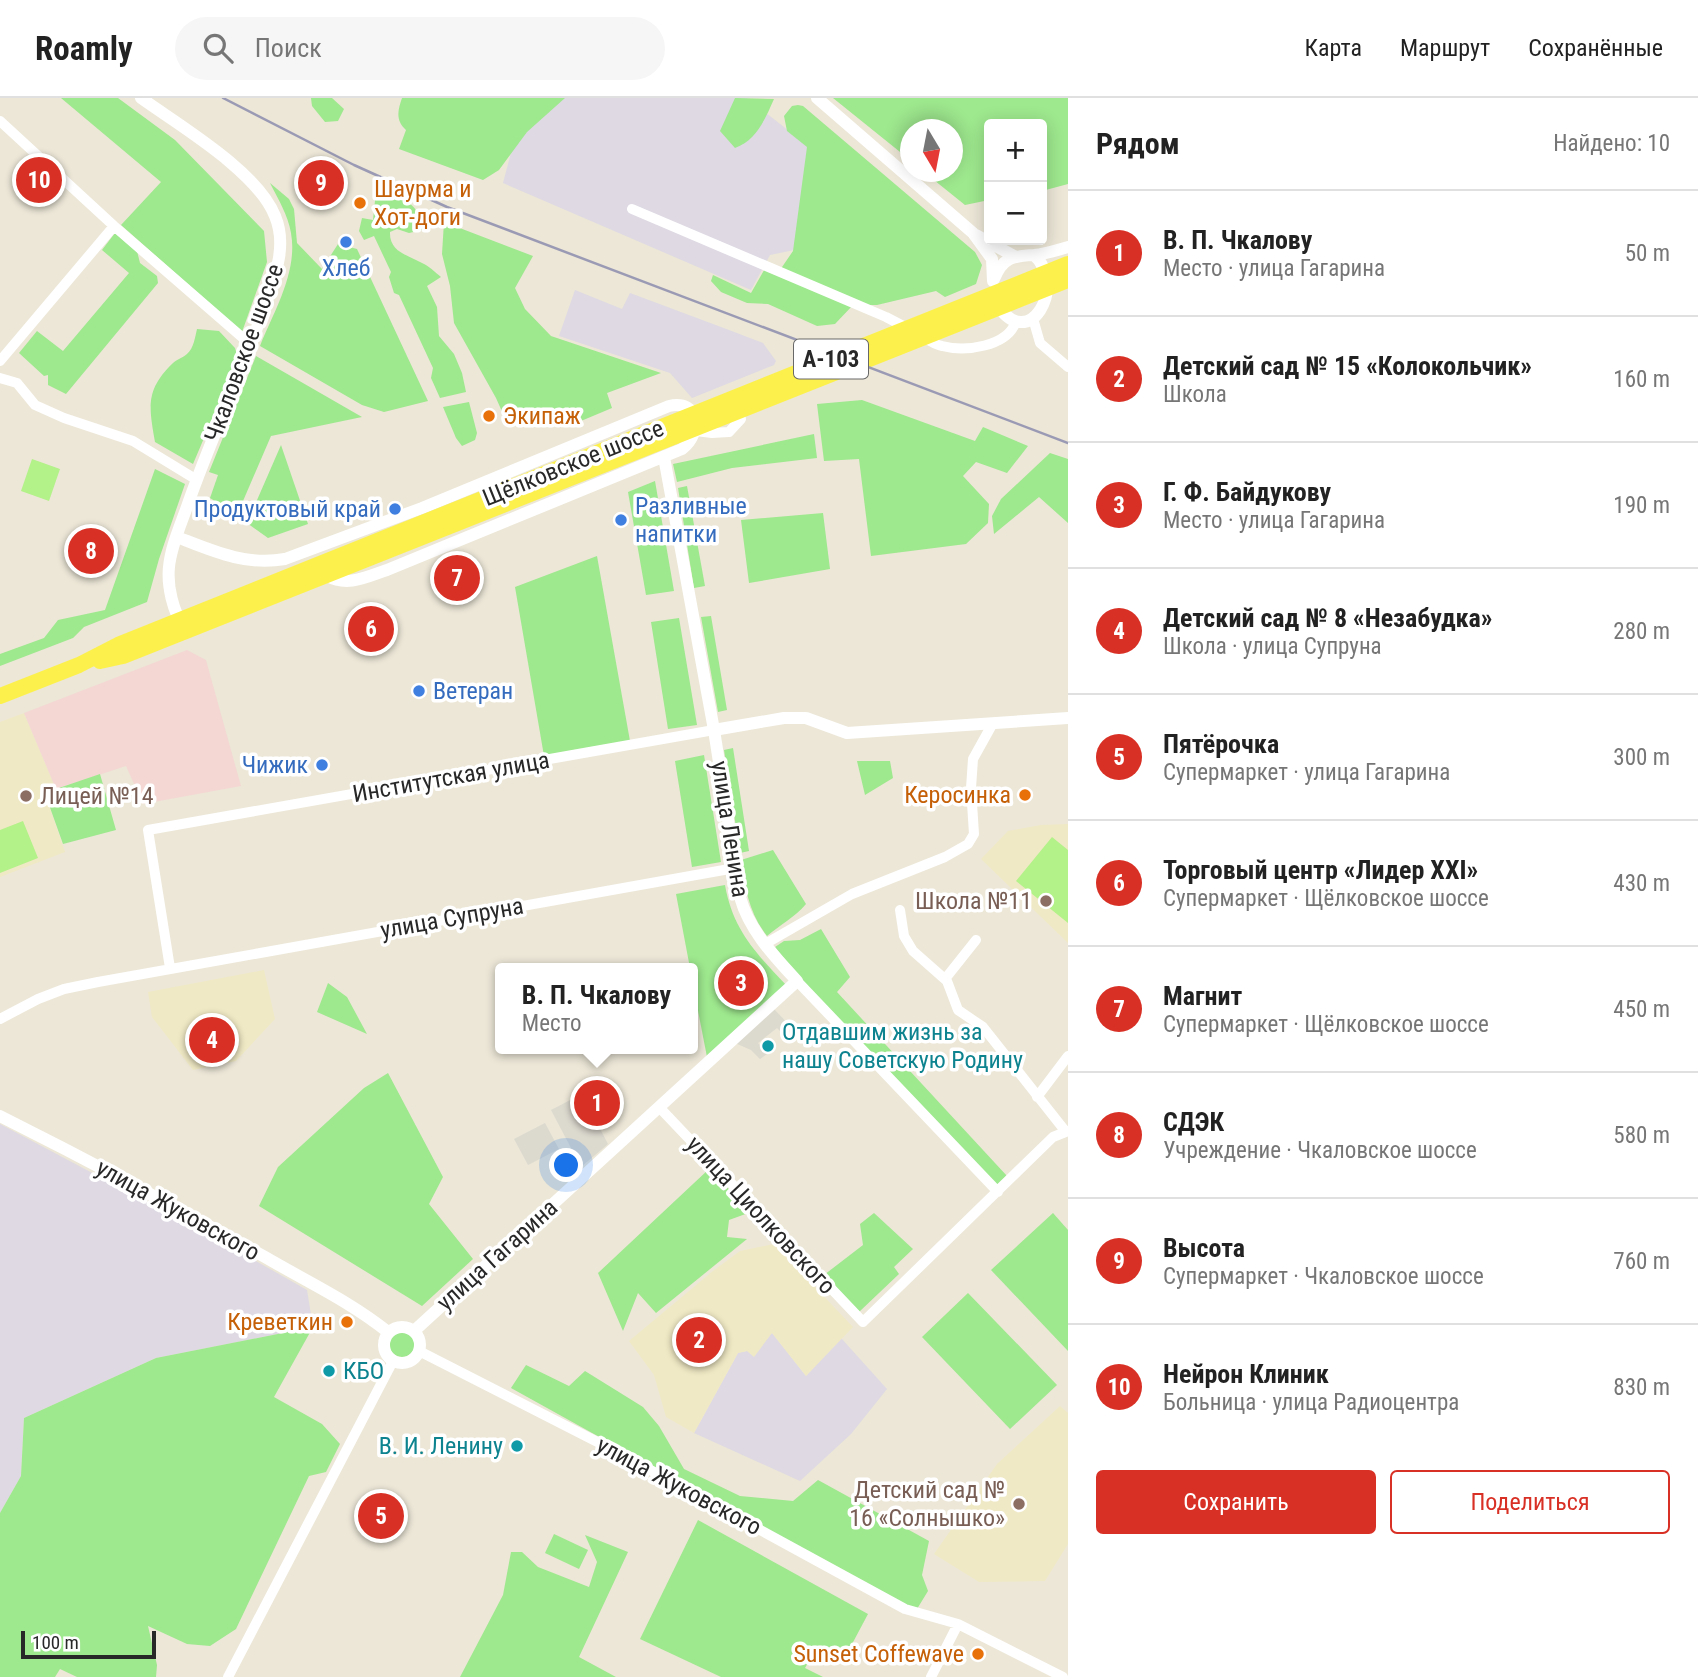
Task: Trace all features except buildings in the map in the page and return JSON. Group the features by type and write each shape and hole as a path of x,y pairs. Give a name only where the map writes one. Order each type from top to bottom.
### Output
{"main road":[{"name":"Щёлковское шоссе","path":"79,665 123,656 185,625 207,610 1064,277"},
{"name":"Щёлковское шоссе","path":"0,696 152,632 185,625 327,576 596,460"}],"street":[{"name":"Чкаловское шоссе","path":"141,98 209,146 241,173 269,205 275,216 281,241 276,271 251,345 197,480 170,559 171,593 185,625"},
{"path":"817,98 972,233 992,259 992,293 1005,315 1016,321 1034,322 1053,309 1059,297 1068,253"},
{"path":"0,121 114,226 251,345"},
{"path":"632,209 886,317 939,346 958,349 981,346 1010,333 1016,321"},
{"path":"0,361 114,226"},
{"path":"972,233 1014,256 1034,255 1068,247"},
{"path":"1034,255 1046,261 1064,277"},
{"path":"993,281 998,269 1014,256"},
{"path":"1034,322 1040,343 1068,367"},
{"path":"0,378 17,383 35,405 64,418 116,433 197,480 189,526 195,544"},
{"path":"177,537 226,556 248,561 285,559 422,508 669,406 682,404 687,407 695,420 696,431 729,432 741,419"},
{"name":"А-103","path":"327,576 339,582 349,582 387,570 664,457 689,444 696,431"},
{"name":"улица Ленина","path":"664,457 744,914 765,944 797,981 998,1192"},
{"path":"170,559 176,551 195,544"},
{"path":"171,593 192,611 207,610"},
{"path":"152,632 166,619 170,611 171,593"},
{"name":"Институтская улица","path":"170,968 148,830 784,718 806,718 847,733 1068,718"},
{"path":"765,944 852,894 945,857 968,844 974,834 971,788 973,759 993,723"},
{"name":"улица Супруна","path":"170,968 734,868"},
{"path":"900,910 904,936 914,951 945,979 958,1010 983,1027 1067,1131 1053,1137 998,1192"},
{"path":"945,979 976,940"},
{"path":"0,1019 64,989 170,968"},
{"name":"улица Гагарина","path":"414,1331 797,981"},
{"path":"1037,1097 1068,1056"},
{"name":"улица Циолковского","path":"659,1107 863,1322 998,1192"},
{"name":"улица Жуковского","path":"0,1116 99,1166 235,1241 340,1300 388,1332"},
{"path":"404,1326 414,1331 420,1340 416,1357 405,1363 393,1361 384,1348 388,1332 404,1326"},
{"name":"улица Жуковского","path":"419,1352 621,1454 905,1609 958,1624 1062,1677"},
{"path":"228,1677 393,1361"},
{"path":"931,1677 958,1624"}],"shaded area":[{"path":"529,98 747,98 808,146 794,250 770,255 751,290 503,183"},
{"path":"575,290 622,309 630,293 763,343 776,361 774,365 692,398 670,373 559,336"},
{"path":"187,650 206,660 241,786 143,804 126,766 56,789 24,713"},
{"name":"Лицей №14","path":"24,713 56,789 48,802 65,852 0,877 0,722"},
{"name":"Школа №11","path":"1068,824 1068,943 981,859 1008,831 1041,825"},
{"path":"264,970 275,1019 236,1061 193,1070 152,1017 148,992"},
{"path":"774,1009 793,1029 785,1036 777,1028 758,1043 767,1054 760,1059 751,1050 735,1043"},
{"path":"582,1094 608,1144 581,1167 551,1110"},
{"path":"545,1123 559,1149 528,1165 514,1139"},
{"path":"0,1124 307,1290 313,1327 156,1358 24,1418 21,1476 0,1513"},
{"path":"774,1244 853,1327 806,1376 772,1333 754,1357 747,1351 738,1353 694,1433 666,1417 654,1375 629,1341 740,1251"},
{"path":"772,1333 806,1376 841,1338 887,1389 851,1434 800,1481 694,1433 738,1353 747,1351"},
{"name":"Детский сад № 16 «Солнышко»","path":"1060,1406 1068,1413 1068,1544 1045,1581 979,1582 934,1554 997,1464"}],"green space":[{"path":"61,98 118,98 175,140 264,231 267,262 242,332 121,225 161,182"},
{"path":"311,98 332,98 344,109 338,121 325,122 312,106"},
{"path":"402,98 565,98 527,132 499,170 483,180 399,149 406,130 399,119"},
{"path":"735,98 774,99 755,134 735,148 720,131"},
{"path":"833,98 1068,98 1068,184 1047,190 1047,119 984,119 984,201 965,205 936,182 963,182 963,119 900,119 900,152"},
{"path":"792,106 803,106 975,252 982,265 976,284 945,297 936,291 877,305 853,305 835,324 817,326 768,304 747,303 721,292 711,281 713,275 751,293 767,265 780,270 793,251 807,147 787,131 784,116"},
{"path":"270,183 289,199 294,209 297,243 322,269 338,244 357,249 428,401 384,412 362,405 260,346 288,277 292,248 288,220"},
{"path":"376,191 408,202 418,213 422,230 409,233 397,229 390,232 391,239 400,252 427,266 441,277 427,286 437,307 439,336 454,354 466,392 440,398 431,378 433,368 399,295 394,293 389,277 391,272 374,236 364,240 359,231 362,218 373,220"},
{"path":"444,222 533,256 515,288 525,309 551,336 661,373 607,393 612,408 569,426 563,412 508,425 454,323 450,286 442,254"},
{"path":"115,233 137,251 140,263 157,276 158,283 66,394 48,385 48,375 44,376 19,353 37,331 63,351 129,273 102,250"},
{"path":"197,329 219,331 235,348 238,358 193,464 155,442 151,400 153,391 164,373 189,352"},
{"path":"256,356 362,417 271,436 237,515 210,498 218,475 209,472"},
{"path":"862,400 975,441 983,427 1028,446 1007,473 976,462 963,476 989,504 988,523 966,544 871,556 859,459 824,461 817,404"},
{"path":"469,402 477,433 475,440 462,446 443,407"},
{"path":"814,434 817,458 732,468 677,482 673,464"},
{"path":"281,445 308,524 268,538 247,523"},
{"path":"1050,453 1068,459 1068,523 1039,497 994,534 992,516 1001,499"},
{"path":"32,459 60,469 49,501 21,491"},
{"path":"155,469 185,484 147,602 84,627 73,638 0,666 0,654 44,638 58,620 105,610"},
{"path":"655,481 674,591 646,595 628,492"},
{"path":"687,486 705,586 694,588 678,488"},
{"path":"823,513 830,569 749,583 741,520"},
{"path":"597,556 630,741 544,756 515,587"},
{"path":"711,616 727,710 718,712 701,617"},
{"path":"679,618 697,725 668,729 651,622"},
{"path":"733,748 749,851 740,853 724,750"},
{"path":"704,755 721,862 692,867 675,761"},
{"path":"857,761 890,761 893,778 865,795"},
{"path":"100,774 116,830 63,844 48,802 56,789"},
{"path":"23,821 38,858 0,873 0,830"},
{"path":"1052,837 1068,850 1068,923 1016,881"},
{"path":"773,850 806,904 767,936 752,909 741,860"},
{"path":"725,885 740,929 756,952 787,986 707,1057 698,1011 698,963 689,963 676,894"},
{"path":"821,929 850,977 837,992 1007,1176 997,1185 800,979 775,947 784,941 800,940"},
{"path":"328,983 347,997 367,1034 317,1012"},
{"path":"388,1073 443,1177 429,1204 473,1259 422,1306 259,1206 278,1167 364,1088"},
{"path":"709,1169 751,1212 729,1220 727,1237 747,1239 656,1313 638,1293 623,1331 598,1273"},
{"path":"874,1213 913,1249 894,1267 899,1274 859,1312 824,1275 863,1245 860,1224"},
{"path":"1053,1213 1068,1230 1068,1351 991,1270"},
{"path":"968,1293 1057,1385 1010,1429 922,1337"},
{"path":"313,1327 274,1397 322,1424 340,1444 326,1472 309,1476 236,1629 210,1646 187,1644 148,1626 157,1665 156,1677 77,1677 60,1669 55,1677 0,1677 0,1513 21,1476 24,1418 156,1358"},
{"path":"402,1331 411,1335 415,1344 411,1353 402,1357 393,1353 389,1344 393,1335"},
{"path":"526,1365 569,1386 585,1371 643,1407 659,1426 684,1469 740,1496 793,1501 818,1480 929,1541 922,1575 928,1591 917,1609 906,1607 511,1388"},
{"path":"698,1520 868,1614 843,1661 817,1647 805,1668 823,1677 721,1677 640,1639"},
{"path":"554,1534 588,1550 579,1569 545,1553"},
{"path":"585,1535 628,1552 579,1657 616,1677 460,1677 503,1595 511,1552 522,1552 538,1567 589,1587 597,1562"}],"railway":[{"path":"223,98 354,165 447,207 1068,443"}],"place":[{"name":"Нейрон Клиник","path":"39,180"},
{"name":"Высота","path":"321,183"},
{"name":"Шаурма и Хот-доги","path":"360,203"},
{"name":"Хлеб","path":"346,242"},
{"name":"Экипаж","path":"489,416"},
{"name":"Продуктовый край","path":"395,509"},
{"name":"Разливные напитки","path":"621,520"},
{"name":"СДЭК","path":"91,551"},
{"name":"Магнит","path":"457,578"},
{"name":"Торговый центр «Лидер XXI»","path":"371,629"},
{"name":"Ветеран","path":"419,691"},
{"name":"Чижик","path":"322,765"},
{"name":"Керосинка","path":"1025,795"},
{"name":"Лицей №14","path":"26,796"},
{"name":"Школа №11","path":"1046,901"},
{"name":"Г. Ф. Байдукову","path":"741,983"},
{"name":"Детский сад № 8 «Незабудка»","path":"212,1040"},
{"name":"Отдавшим жизнь за нашу Советскую Родину","path":"768,1046"},
{"name":"В. П. Чкалову","path":"597,1103"},
{"name":"Креветкин","path":"347,1322"},
{"name":"Детский сад № 15 «Колокольчик»","path":"699,1340"},
{"name":"КБО","path":"329,1371"},
{"name":"В. И. Ленину","path":"517,1446"},
{"name":"Детский сад № 16 «Солнышко»","path":"1019,1504"},
{"name":"Пятёрочка","path":"381,1516"},
{"name":"Sunset Coffewave","path":"978,1654"}]}
